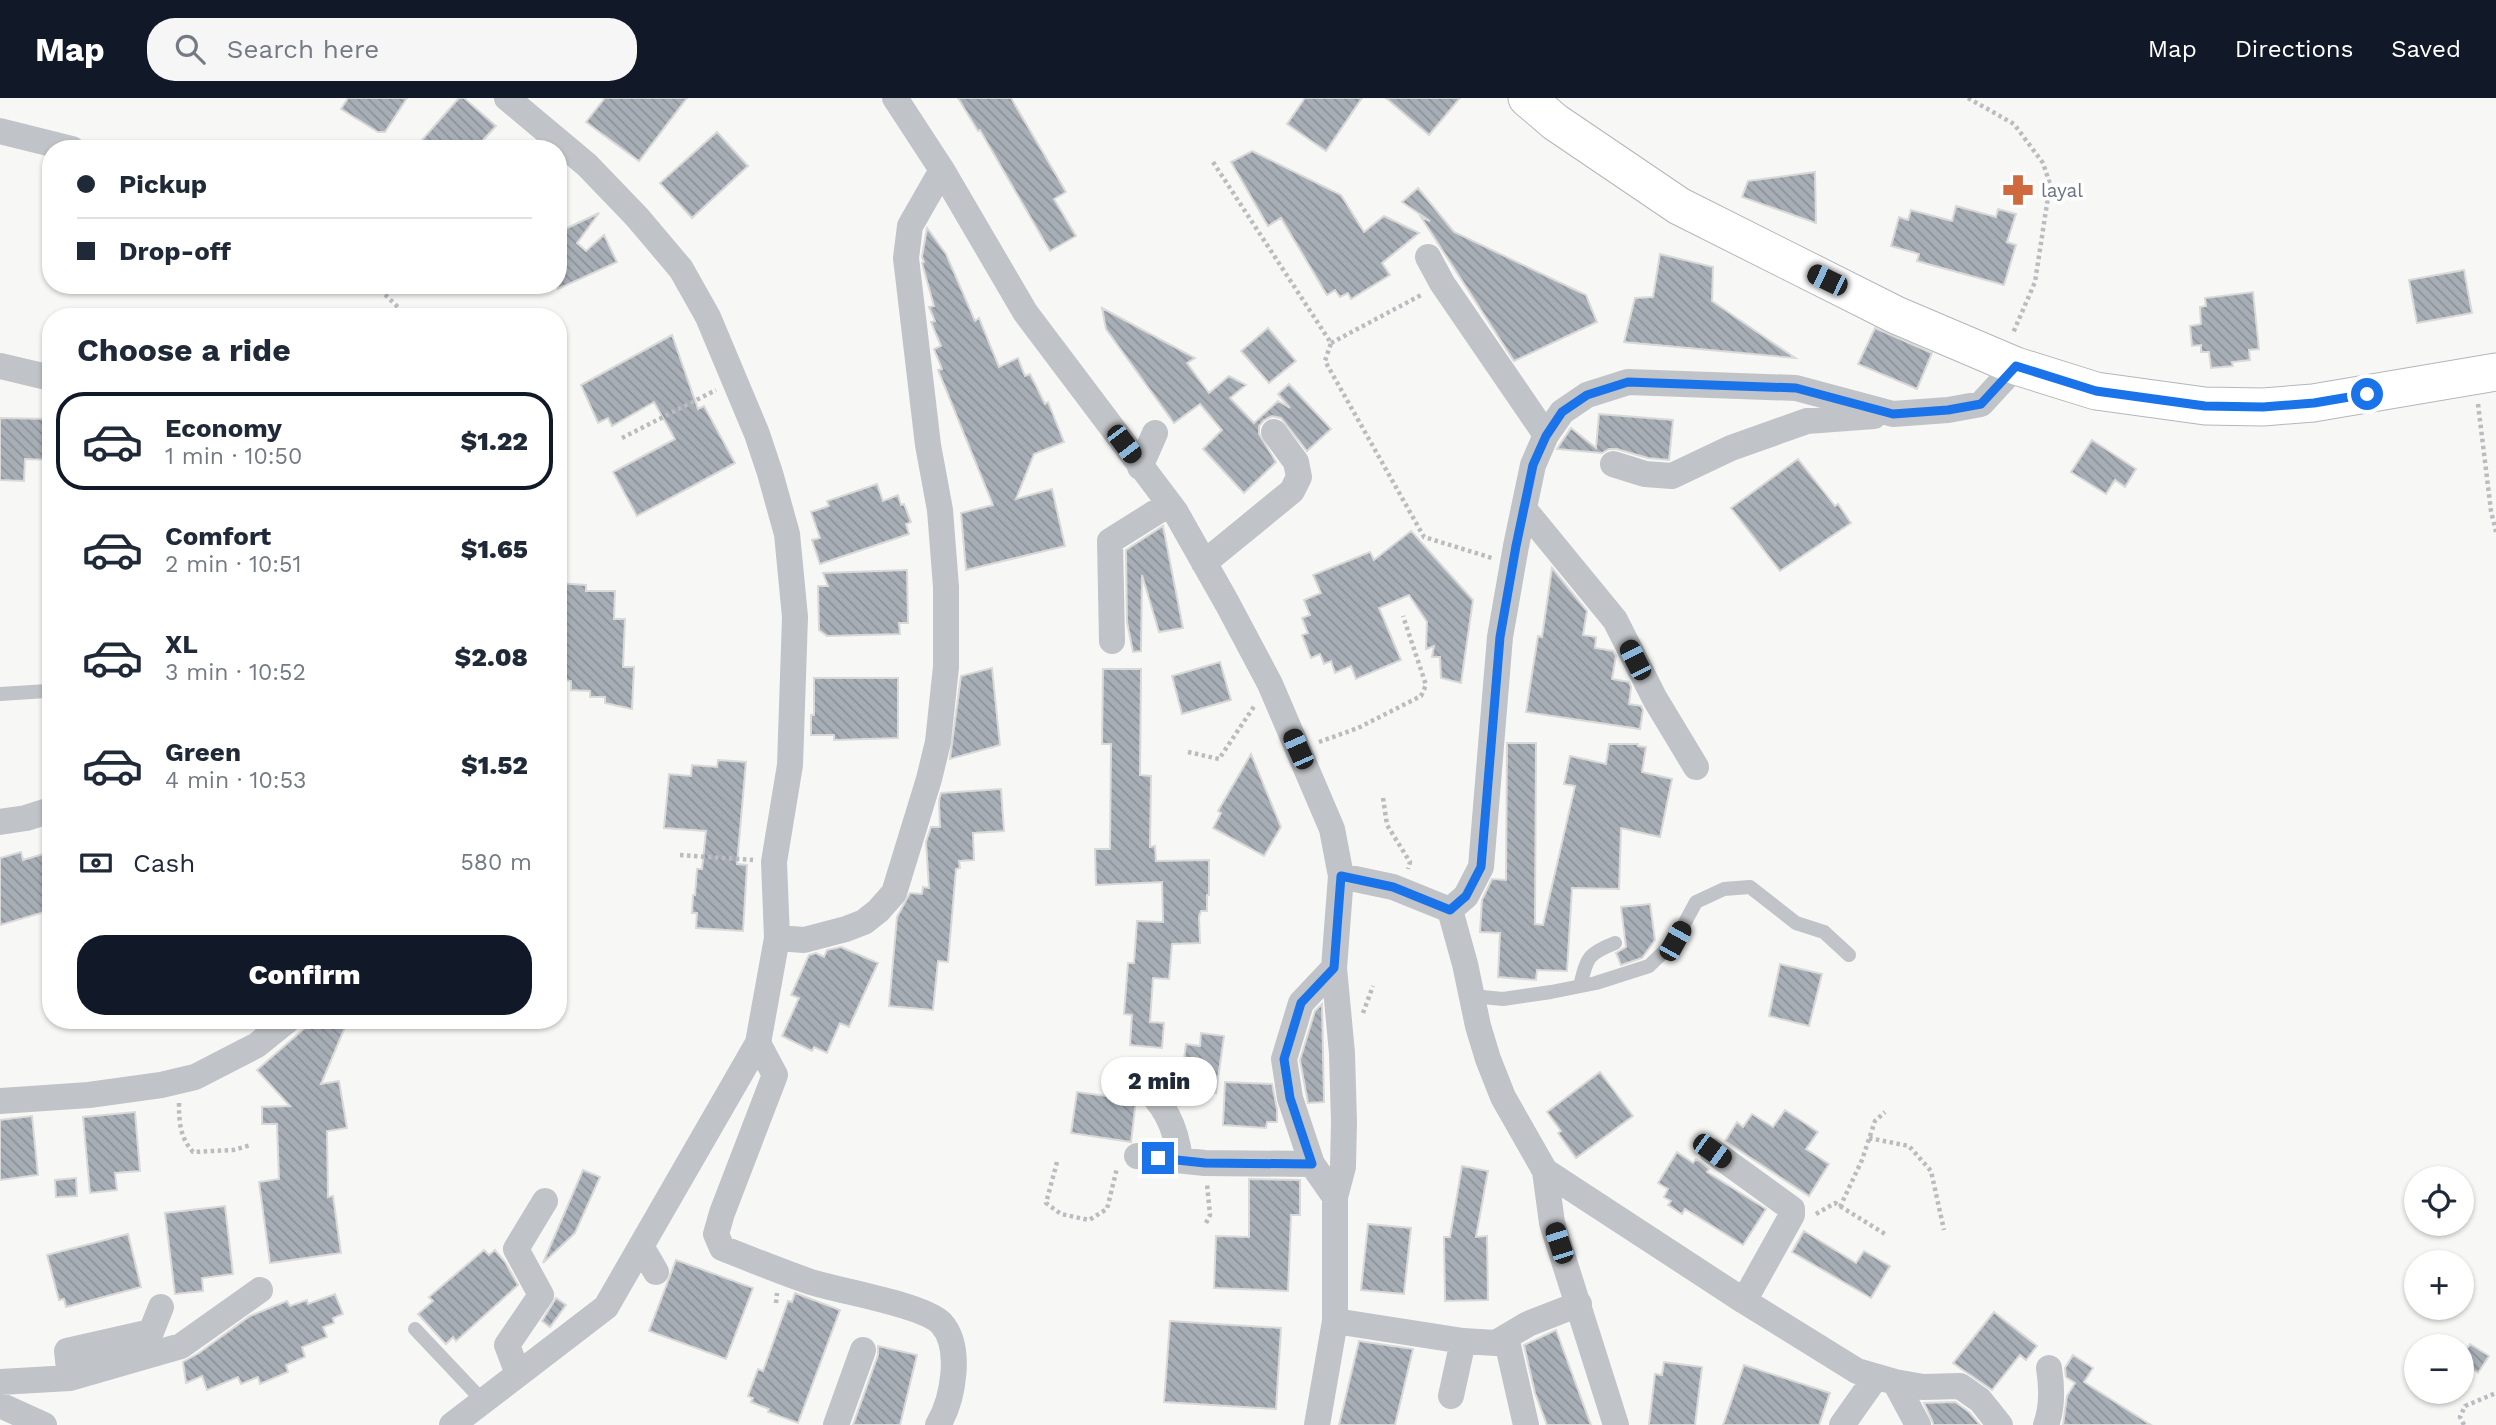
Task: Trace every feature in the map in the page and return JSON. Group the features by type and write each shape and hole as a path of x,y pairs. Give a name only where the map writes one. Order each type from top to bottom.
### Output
{"main road":[{"path":"1527,98 1555,122 1679,206 1896,315 2009,363 2096,391 2205,406 2263,407 2314,403 2484,374"}],"street":[{"path":"507,98 531,110 561,140"},
{"path":"895,98 942,170 1025,312 1169,504 1270,684 1332,829 1341,876 1334,968 1342,1054 1344,1122 1342,1167 1335,1198 1335,1321 1317,1425"},
{"path":"0,131 42,142"},
{"path":"452,1425 606,1307 758,1043 777,938 774,862 790,765 794,617 787,534 757,434 708,317 681,269 637,217 567,146"},
{"path":"777,938 804,940 846,929 871,916 894,892 938,742 946,667 946,587 940,510 928,445 906,258 910,226 942,170"},
{"path":"1427,257 1546,436"},
{"path":"1613,464 1645,474 1672,476 1731,448 1807,421 1948,410 1981,404 2009,363"},
{"path":"0,366 42,376"},
{"path":"1450,910 1466,896 1481,867 1500,637 1533,465 1546,436 1562,412 1587,395 1628,382 1796,388 1893,414"},
{"path":"1204,563 1292,491 1299,477 1296,462 1274,432"},
{"path":"1140,467 1155,433"},
{"path":"1112,641 1110,541 1169,504"},
{"path":"1524,509 1615,620 1655,699 1696,767"},
{"path":"0,822 42,813"},
{"path":"1341,876 1403,891 1450,910"},
{"path":"1450,910 1488,1059 1503,1097 1545,1171 1552,1223 1616,1425"},
{"path":"1334,968 1301,1003 1284,1059 1290,1098 1312,1164 1335,1198"},
{"path":"0,1101 89,1095 195,1077 257,1045 277,1029"},
{"path":"758,1043 775,1075 722,1213 716,1234 722,1248 809,1282 897,1304 928,1315 941,1324 951,1344 954,1363 948,1408 938,1425"},
{"path":"1138,1080 1155,1096 1171,1119 1192,1161"},
{"path":"1712,1151 1793,1209 1744,1301"},
{"path":"1137,1156 1192,1161 1312,1164"},
{"path":"1545,1171 1857,1371 1923,1387 1960,1386 1980,1400 2000,1425"},
{"path":"518,1374 507,1345 541,1295 516,1249 545,1201"},
{"path":"641,1246 656,1272"},
{"path":"0,1382 70,1378 181,1346 260,1290"},
{"path":"1335,1321 1463,1341 1496,1343 1528,1324 1578,1304"},
{"path":"70,1378 67,1351 151,1332 161,1307"},
{"path":"1506,1337 1527,1425"},
{"path":"1451,1395 1463,1341"},
{"path":"836,1425 863,1350"},
{"path":"2046,1425 2050,1414 2052,1387 2049,1368"},
{"path":"1842,1425 1886,1379"},
{"path":"1886,1379 1918,1425"},
{"path":"0,1405 44,1425"}],"lane":[{"path":"0,694 42,691"},
{"path":"1472,996 1503,999 1580,986 1648,965 1675,941 1696,902 1724,889 1750,887 1796,923 1824,932 1849,955"},
{"path":"1580,986 1586,961 1594,952 1615,943"},
{"path":"415,1329 484,1402"}],"path":[{"path":"1968,98 2014,124 2043,163 2050,184 2035,282 2009,363"},
{"path":"1213,162 1331,343"},
{"path":"1442,283 1331,343 1325,361 1424,537 1513,565"},
{"path":"384,294 399,308"},
{"path":"2484,374 2491,511 2496,532"},
{"path":"622,438 735,380"},
{"path":"1298,749 1358,728 1421,696 1426,685 1403,617"},
{"path":"1188,752 1219,759 1270,684"},
{"path":"1383,798 1387,825 1410,862 1403,891"},
{"path":"680,855 774,862"},
{"path":"178,1081 179,1125 184,1141 193,1152 233,1150 251,1145"},
{"path":"1840,1206 1862,1160 1875,1121 1885,1112"},
{"path":"1869,1138 1909,1146 1931,1171 1944,1230"},
{"path":"1057,1162 1046,1203 1061,1214 1089,1220 1107,1209 1119,1161 1137,1156"},
{"path":"1192,1161 1210,1215 1206,1223"},
{"path":"1780,1237 1835,1203 1885,1234"},
{"path":"2464,1425 2460,1417 2465,1406 2496,1393"}],"building":[{"path":"348,98 407,98 385,132 378,132 341,109"},
{"path":"459,98 464,98 496,126 483,140 422,140"},
{"path":"605,98 687,98 639,161 586,122"},
{"path":"958,98 1011,98 1066,192 1054,199 1076,236 1050,251 980,130 978,131"},
{"path":"1305,98 1362,98 1326,151 1287,124"},
{"path":"1386,98 1460,98 1429,135"},
{"path":"717,132 748,166 692,218 660,183"},
{"path":"1252,151 1341,195 1364,232 1384,216 1419,233 1382,263 1390,275 1351,299 1348,293 1340,297 1335,290 1327,295 1281,218 1268,226 1231,162"},
{"path":"1815,172 1816,223 1742,197 1748,181"},
{"path":"1418,188 1454,232 1586,295 1597,322 1514,361 1421,217 1430,221 1402,202"},
{"path":"1956,206 1996,217 1998,209 2016,214 2007,242 2016,245 2004,285 1917,261 1919,254 1891,246 1899,217 1908,220 1911,210 1952,221"},
{"path":"599,213 577,243 586,251 604,235 617,262 567,285 567,228"},
{"path":"927,228 946,254 975,321 979,318 999,367 1018,358 1025,376 1030,374 1045,404 1048,402 1064,442 1034,454 1016,499 1052,489 1065,546 966,570 961,513 993,505 938,370 942,369 934,349 941,346 931,322 935,321 929,307 934,306 922,263"},
{"path":"1660,254 1713,267 1712,301 1795,358 1624,342 1635,298 1653,297"},
{"path":"2464,270 2472,313 2417,323 2409,280"},
{"path":"2253,292 2259,349 2249,350 2250,360 2232,362 2233,366 2211,368 2209,352 2201,352 2201,345 2192,346 2190,326 2201,324 2200,307 2206,306 2205,298"},
{"path":"1102,308 1195,358 1187,363 1209,393 1229,376 1246,385 1230,398 1254,423 1278,401 1290,408 1278,394 1289,384 1331,429 1307,451 1281,418 1272,416 1264,420 1259,426 1259,434 1276,462 1244,493 1203,449 1222,430 1200,404 1174,423 1106,329"},
{"path":"1268,328 1296,361 1269,383 1241,351"},
{"path":"1875,328 1932,353 1917,389 1858,364"},
{"path":"672,335 698,409 704,406 735,463 637,516 613,472 675,439 654,402 612,426 608,418 598,423 581,385"},
{"path":"1599,414 1673,420 1669,460 1648,458 1617,449 1602,453 1557,449 1571,428 1596,448"},
{"path":"0,418 42,419 42,460 25,459 24,481 0,480"},
{"path":"2092,440 2136,469 2125,487 2115,480 2106,494 2071,472"},
{"path":"1798,459 1835,506 1838,504 1851,523 1780,571 1731,508"},
{"path":"877,484 883,501 898,495 901,505 904,504 911,522 906,524 909,534 820,564 812,540 820,538 811,512 829,506 827,501"},
{"path":"1163,526 1183,628 1159,632 1142,575 1141,651 1133,652 1127,622 1126,550"},
{"path":"1411,531 1473,600 1461,683 1441,678 1440,657 1432,657 1434,646 1426,649 1427,622 1409,595 1379,608 1401,660 1356,679 1351,666 1335,673 1331,661 1324,664 1320,654 1311,658 1302,635 1308,633 1302,618 1310,615 1304,600 1321,593 1313,575 1370,552 1374,560"},
{"path":"1552,568 1587,611 1583,635 1596,637 1595,648 1613,651 1616,656 1612,679 1629,682 1629,704 1641,706 1643,710 1640,729 1526,712 1538,636 1542,637"},
{"path":"907,570 908,623 899,623 900,634 827,636 819,630 818,586 828,586 823,573"},
{"path":"567,584 586,585 586,591 615,591 614,619 625,619 623,667 634,667 632,709 605,703 605,697 590,697 590,691 571,690 571,681 567,680"},
{"path":"1220,662 1231,700 1182,714 1172,676"},
{"path":"992,668 1000,745 950,759 961,676"},
{"path":"1103,669 1141,669 1140,775 1151,776 1150,847 1155,846 1156,861 1209,860 1207,911 1201,911 1199,917 1200,943 1172,944 1169,979 1153,978 1150,1022 1164,1023 1162,1048 1130,1045 1132,1015 1124,1014 1128,963 1134,963 1137,921 1163,922 1162,882 1096,885 1095,849 1110,849 1111,744 1102,744"},
{"path":"814,678 898,678 898,738 834,740 834,735 811,735"},
{"path":"1507,743 1536,743 1535,924 1543,925 1575,786 1564,784 1570,756 1606,764 1609,744 1638,744 1646,747 1642,772 1672,779 1660,837 1621,828 1619,889 1572,888 1567,971 1537,970 1536,980 1498,977 1500,933 1480,932 1482,900 1492,879 1506,880"},
{"path":"1251,754 1281,827 1264,856 1213,828 1221,813 1218,811"},
{"path":"718,760 746,762 737,864 747,865 743,931 696,928 697,913 692,913 693,895 697,869 702,869 706,831 664,828 669,774 691,776 692,765 717,767"},
{"path":"1001,789 1004,831 973,833 974,860 959,861 960,868 956,869 948,962 938,961 933,1010 889,1006 897,917 910,893 922,894 923,887 929,888 926,842 931,827 940,827 941,793"},
{"path":"21,852 23,860 42,854 42,913 0,925 0,858"},
{"path":"1650,904 1655,940 1642,958 1621,965 1616,953 1626,947 1621,907"},
{"path":"841,947 878,963 849,1027 840,1023 827,1053 814,1047 812,1051 782,1036 799,998 791,995 809,955 816,953 824,957 827,950"},
{"path":"1780,964 1822,974 1809,1026 1769,1016"},
{"path":"1322,1004 1324,1102 1308,1103 1300,1060 1315,1011"},
{"path":"304,1029 344,1029 321,1084 339,1081 347,1128 327,1131 328,1197 333,1196 341,1253 270,1263 259,1182 279,1179 277,1124 262,1124 262,1107 290,1106 257,1070"},
{"path":"1201,1033 1224,1036 1216,1093 1180,1088 1186,1044 1200,1046"},
{"path":"1600,1072 1633,1116 1576,1158 1547,1112"},
{"path":"1225,1082 1272,1084 1277,1122 1267,1122 1266,1128 1223,1125"},
{"path":"1077,1092 1136,1100 1131,1142 1071,1133"},
{"path":"1785,1110 1818,1132 1806,1149 1829,1164 1809,1196 1725,1141 1737,1122 1743,1127 1752,1114 1773,1127"},
{"path":"135,1112 140,1171 115,1173 117,1190 90,1193 83,1117"},
{"path":"32,1116 38,1175 0,1180 0,1120"},
{"path":"1677,1152 1693,1163 1696,1159 1701,1162 1709,1169 1707,1172 1766,1209 1743,1245 1685,1209 1682,1214 1668,1205 1671,1201 1664,1197 1668,1189 1658,1183"},
{"path":"1462,1166 1488,1171 1476,1237 1487,1236 1488,1300 1445,1301 1444,1237 1450,1237"},
{"path":"583,1170 600,1177 575,1233 543,1263"},
{"path":"76,1178 77,1196 56,1197 55,1180"},
{"path":"1249,1179 1300,1180 1300,1215 1291,1215 1288,1291 1214,1288 1216,1236 1249,1237"},
{"path":"225,1206 233,1274 202,1278 203,1291 175,1294 165,1213"},
{"path":"1368,1224 1411,1228 1404,1294 1361,1290"},
{"path":"1804,1231 1856,1263 1864,1251 1890,1266 1871,1298 1792,1252"},
{"path":"128,1234 141,1287 66,1307 64,1299 59,1300 47,1255"},
{"path":"484,1250 489,1255 495,1250 518,1285 456,1341 453,1337 446,1344 418,1314 433,1301 429,1297"},
{"path":"676,1260 753,1288 726,1359 649,1331"},
{"path":"795,1293 840,1310 798,1423 768,1412 769,1409 751,1402 753,1398 748,1396 758,1369 763,1371 788,1301 792,1302"},
{"path":"335,1294 343,1314 333,1318 334,1323 323,1327 327,1337 302,1347 305,1357 286,1365 288,1372 260,1384 258,1377 241,1384 238,1377 207,1390 202,1376 186,1383 183,1362 250,1316 287,1301 290,1306 307,1300 308,1304"},
{"path":"556,1298 566,1305 550,1327 542,1321"},
{"path":"1994,1312 2037,1346 2026,1360 2020,1355 1992,1390 1953,1363"},
{"path":"1170,1321 1281,1328 1276,1409 1164,1402"},
{"path":"1556,1330 1591,1425 1547,1425 1535,1393 1524,1345"},
{"path":"1359,1341 1413,1349 1395,1425 1339,1425"},
{"path":"878,1346 917,1355 900,1425 853,1425 878,1355"},
{"path":"2474,1347 2489,1356 2478,1373 2474,1370"},
{"path":"2073,1355 2093,1368 2084,1382 2151,1425 2063,1425 2067,1396 2075,1383 2066,1377 2065,1368"},
{"path":"1664,1362 1702,1367 1695,1425 1649,1425 1655,1374 1662,1375"},
{"path":"1744,1365 1830,1393 1819,1425 1723,1425"},
{"path":"1955,1402 1969,1412 1980,1425 1934,1425 1924,1403"}],"place":[{"name":"layal","path":"2018,190"}],"route":[{"path":"1158,1158 1205,1163 1312,1164 1290,1098 1284,1059 1301,1003 1334,968 1341,876 1393,887 1450,910 1466,896 1481,867 1500,637 1533,465 1546,436 1562,412 1587,395 1628,382 1735,384 1796,388 1893,414 1948,410 1981,404 2016,366 2096,391 2205,406 2263,407 2314,403 2367,394"}]}
